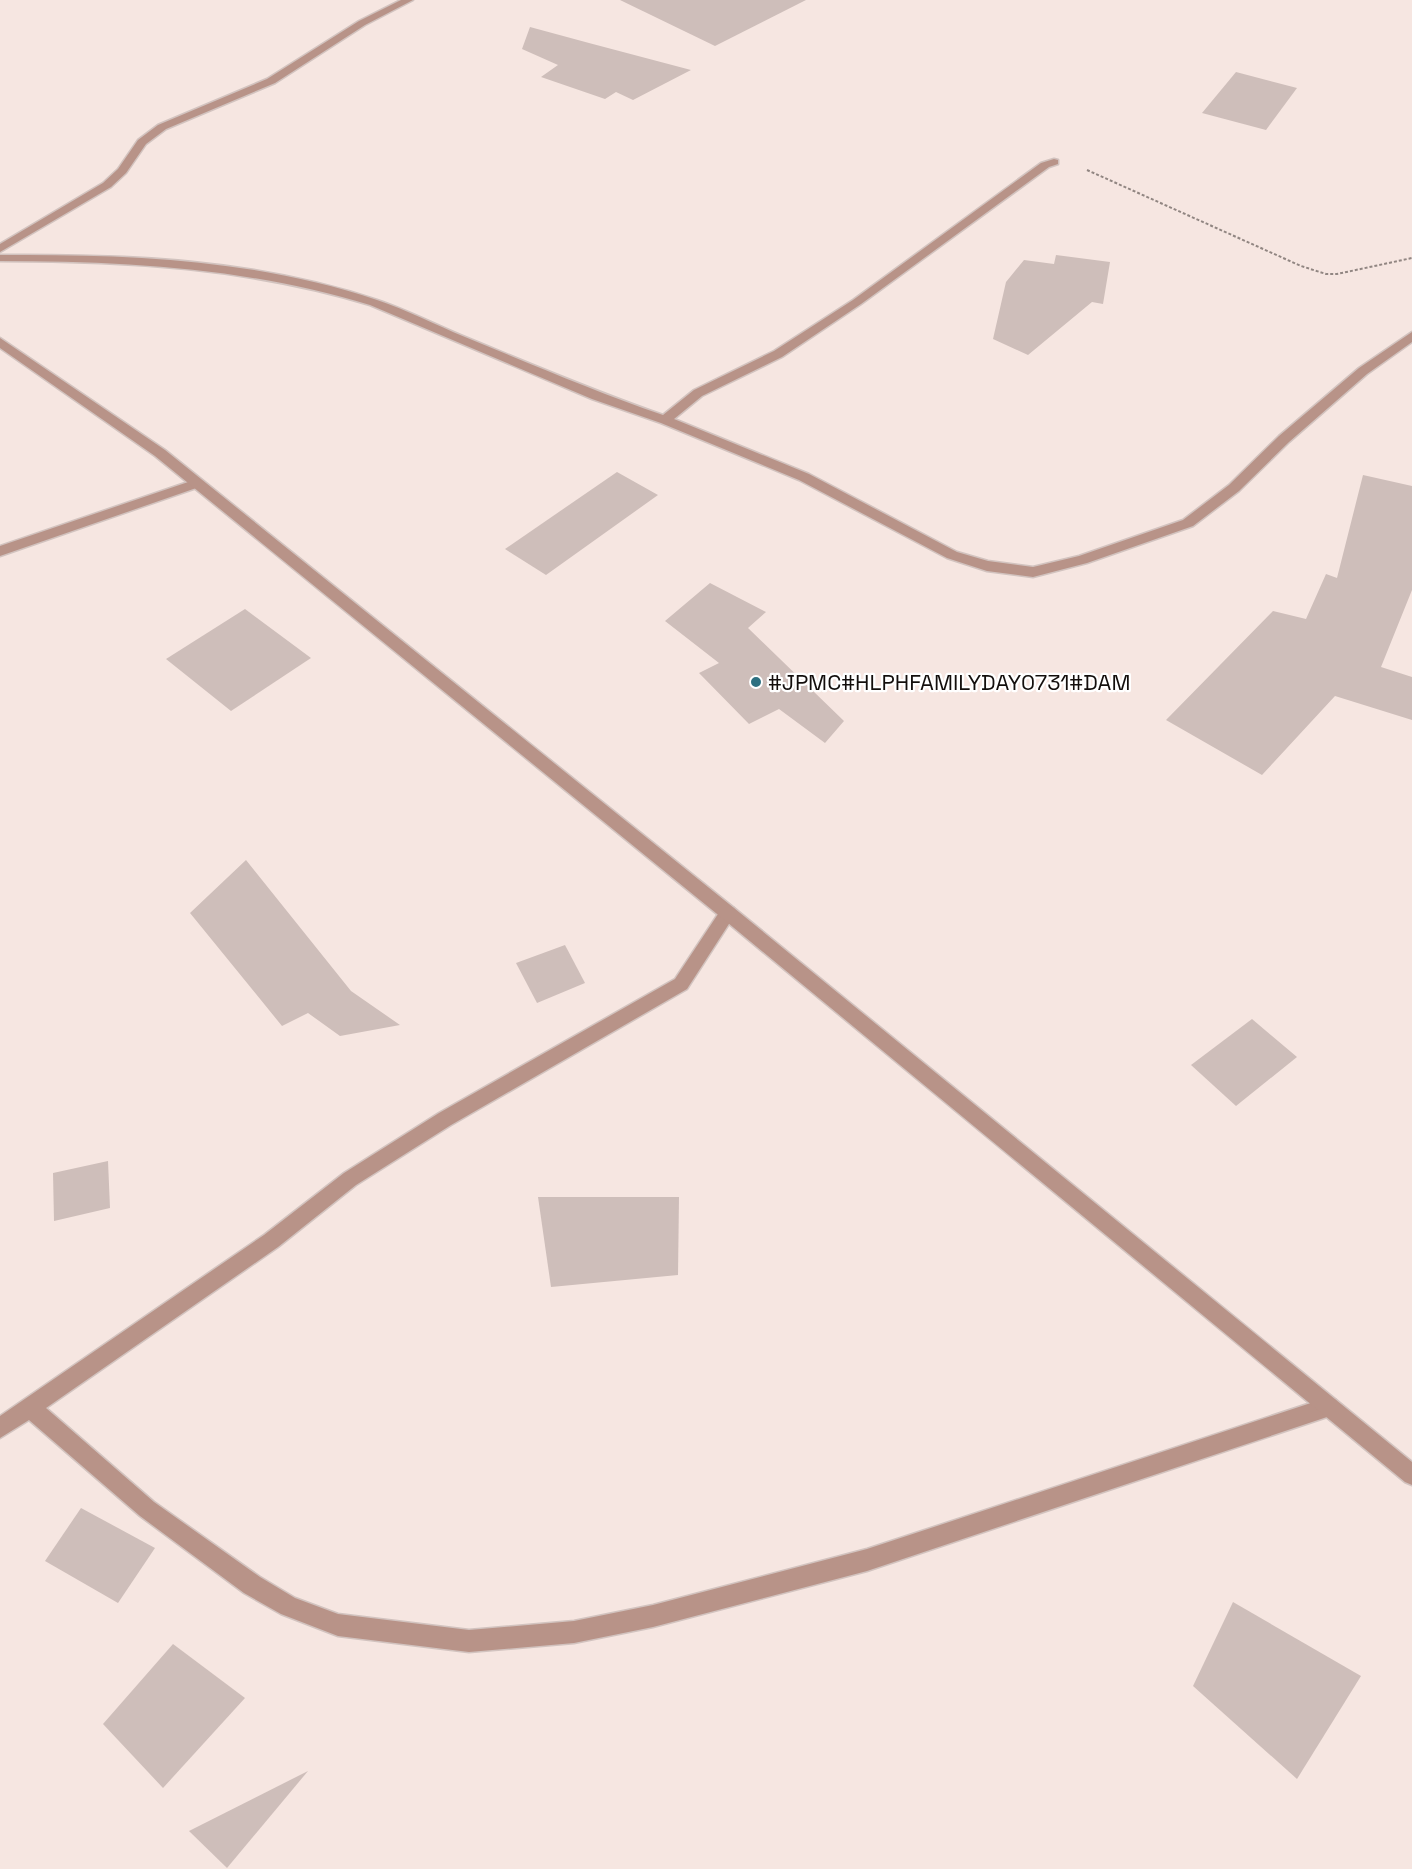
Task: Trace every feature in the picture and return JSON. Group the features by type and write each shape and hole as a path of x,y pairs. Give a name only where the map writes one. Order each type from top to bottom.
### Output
{"street":[{"path":"0,249 106,185 122,171 142,142 162,127 271,81 362,23 408,0"},
{"path":"665,420 698,393 778,354 847,309 1045,165 1054,162"},
{"path":"0,258 127,260 259,275 314,285 374,303 597,396 665,420 804,477 952,555 987,566 1033,572 1082,560 1188,523 1234,488 1284,439 1363,371 1412,336"},
{"path":"0,342 160,453 728,913 1412,1475"},
{"path":"0,551 197,483"},
{"path":"0,1428 271,1241 350,1179 445,1119 681,984 728,913"},
{"path":"31,1408 147,1509 252,1585 289,1606 338,1625 469,1641 574,1632 653,1616 867,1560 1329,1407"}],"path":[{"path":"1054,162 1076,164 1301,266 1326,274 1337,274 1412,258"}],"building":[{"path":"620,0 806,0 715,46"},
{"path":"530,27 691,70 633,100 616,92 605,99 541,77 558,65 522,49"},
{"path":"1236,72 1297,88 1266,130 1202,113"},
{"path":"1056,255 1110,262 1103,304 1092,302 1028,355 993,339 1006,282 1024,260 1054,264"},
{"path":"617,472 658,495 546,575 505,549"},
{"path":"1363,475 1412,486 1412,590 1381,667 1412,677 1412,720 1335,696 1262,775 1166,720 1273,611 1306,619 1326,574 1337,578"},
{"path":"710,583 766,612 748,628 844,721 825,743 779,709 749,724 699,673 719,663 665,621"},
{"path":"245,609 311,658 231,711 166,659"},
{"path":"246,860 351,991 400,1025 340,1036 308,1013 282,1026 190,913"},
{"path":"565,945 585,983 537,1003 516,963"},
{"path":"1252,1019 1297,1057 1236,1106 1191,1065"},
{"path":"108,1161 110,1208 54,1221 53,1173"},
{"path":"538,1197 679,1197 678,1275 551,1287"},
{"path":"81,1508 155,1548 118,1603 45,1561"},
{"path":"1233,1602 1361,1676 1297,1779 1193,1686"},
{"path":"173,1644 245,1698 163,1788 103,1724"},
{"path":"308,1771 227,1868 189,1831"}],"place":[{"name":"#JPMC#HLPHFAMILYDAY0731#DAM","path":"756,682"}]}
